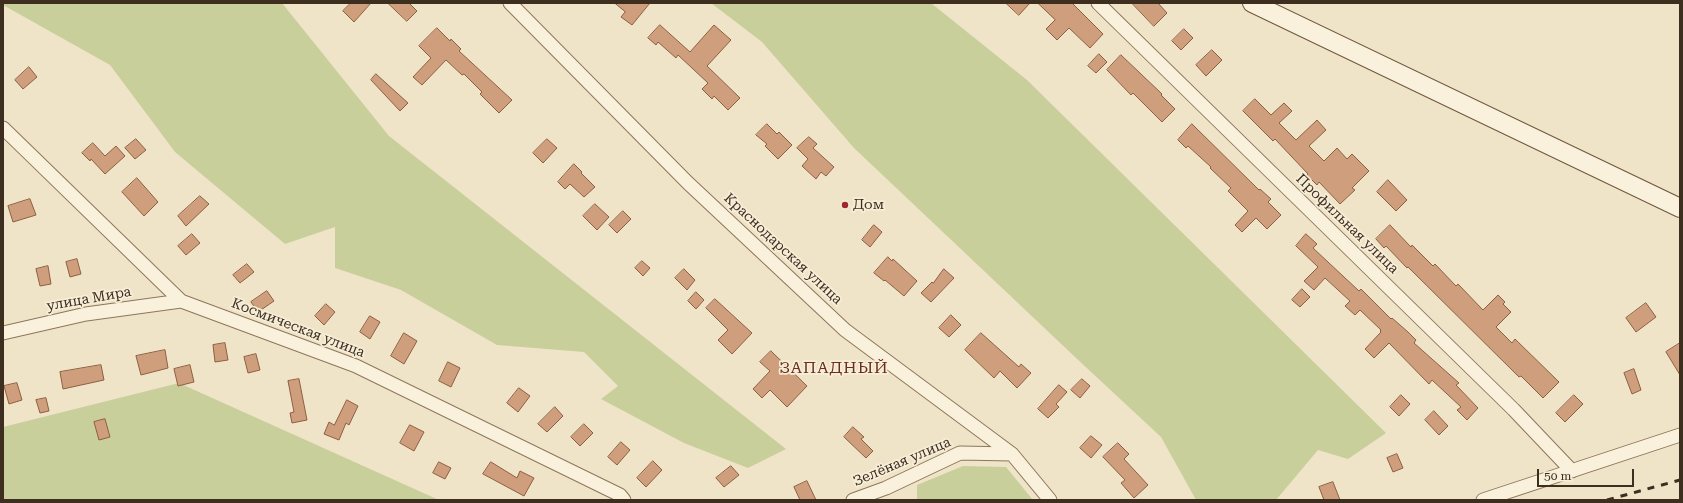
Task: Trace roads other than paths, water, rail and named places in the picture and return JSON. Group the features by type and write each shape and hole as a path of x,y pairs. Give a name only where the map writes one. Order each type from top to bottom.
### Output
{"main road":[{"path":"1252,3 1680,208"}],"street":[{"name":"Краснодарская улица","path":"510,3 688,182 845,330 1012,454 1050,500"},
{"name":"Профильная улица","path":"1098,3 1514,410 1572,471"},
{"name":"Космическая улица","path":"3,128 181,301 356,366 620,495 624,500"},
{"name":"улица Мира","path":"3,333 86,314 181,301"},
{"path":"1483,500 1680,435"},
{"name":"Зелёная улица","path":"853,500 886,488 960,453 1012,454"}],"railway":[{"path":"1607,500 1680,480"}],"place":[{"name":"Дом","path":"845,205"}],"district":[{"name":"ЗАПАДНЫЙ","path":"834,368"}]}
